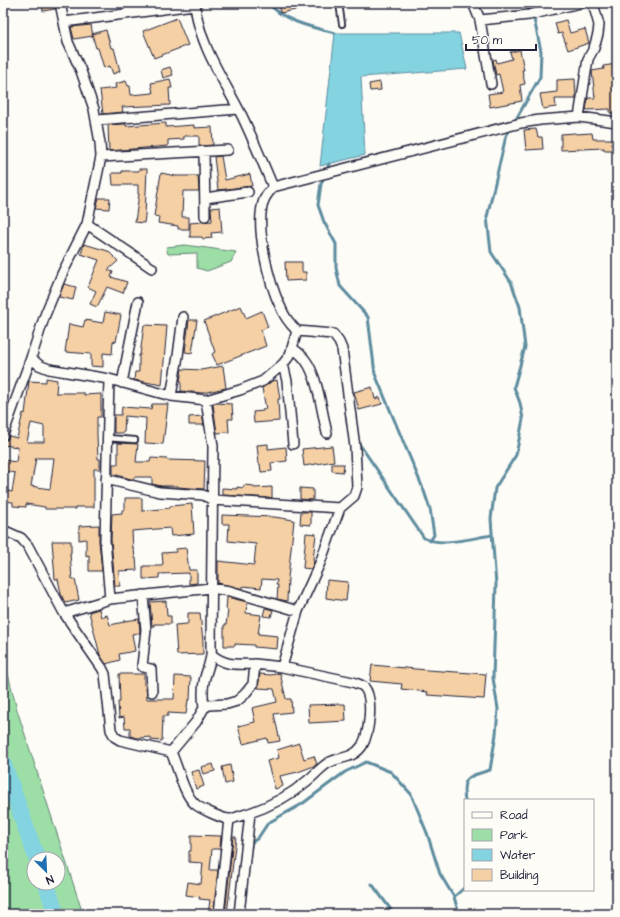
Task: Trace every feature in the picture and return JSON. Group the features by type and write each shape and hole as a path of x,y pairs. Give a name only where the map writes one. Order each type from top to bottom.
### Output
{"street":[{"path":"3,435 45,315 62,274 87,224 101,157 97,120 81,70 68,42 60,3"},
{"path":"129,3 130,13"},
{"path":"473,3 480,20 491,84"},
{"path":"480,20 529,15 580,3"},
{"path":"579,117 588,59 594,48 599,26 593,3"},
{"path":"64,22 194,4 204,43 238,109 273,187"},
{"path":"97,120 238,109"},
{"path":"282,667 298,611 320,564 340,508 354,496 357,488 354,447 342,350 339,342 333,334 296,331 277,301 261,238 264,200 273,187 521,124 540,120 579,117 617,122"},
{"path":"101,157 228,150"},
{"path":"204,152 205,216"},
{"path":"205,198 248,192"},
{"path":"87,224 152,268"},
{"path":"122,383 138,302"},
{"path":"171,396 178,356 182,317"},
{"path":"31,358 39,365 50,369 109,380 171,396 206,400 240,390 263,381 283,364 290,355 296,331"},
{"path":"292,348 301,354 313,374 327,433"},
{"path":"283,364 287,381 293,444"},
{"path":"109,380 105,540 110,599"},
{"path":"171,752 196,722 204,708 204,682 212,655 211,588 213,446 206,400"},
{"path":"106,479 160,492 203,496 212,500 340,508"},
{"path":"3,530 21,538 28,546 64,613 105,674 111,730 113,734 120,740 171,752"},
{"path":"64,613 110,599 211,588 230,591 298,611"},
{"path":"144,595 146,630 142,666 151,669 152,692"},
{"path":"171,752 183,783 195,804 203,810 229,820 250,813 284,798 307,782 327,764 348,757 355,753 362,745 368,728 370,704 369,696 362,685 282,667 255,664 229,664 218,660 212,655"},
{"path":"204,708 237,701 244,695 253,684 255,664"},
{"path":"239,914 250,813"},
{"path":"219,914 229,820"}],"lane":[{"path":"339,3 342,24"},
{"path":"107,438 135,440"}],"green space":[{"path":"185,245 236,252 231,262 207,271 197,268 197,253 168,254 166,247"},
{"path":"3,654 17,710 63,851 26,851 26,891 66,891 66,861 83,914 3,914"}],"water":[{"path":"335,33 459,33 467,69 361,77 365,155 320,166"}],"building":[{"path":"42,3 54,3 55,9 43,11"},
{"path":"279,3 311,3 311,7 280,13"},
{"path":"177,18 188,45 154,58 143,31"},
{"path":"566,20 570,33 585,29 589,43 568,50 562,33 558,34 555,23"},
{"path":"91,25 93,36 74,39 71,27"},
{"path":"106,30 111,48 114,48 120,71 113,74 110,66 104,68 92,34"},
{"path":"520,50 525,84 520,85 522,101 490,107 488,94 503,92 499,74 496,75 493,60 496,59 497,63 512,59 510,52"},
{"path":"617,64 617,113 610,113 610,109 586,110 588,98 595,98 592,71 604,69 603,66"},
{"path":"170,67 173,75 163,78 161,70"},
{"path":"170,79 172,88 169,88 170,105 122,107 123,112 103,114 100,90 116,88 115,84 126,81 128,86 130,86 131,95 153,93 151,83"},
{"path":"575,79 576,99 555,99 556,107 543,109 540,94 557,92 557,80"},
{"path":"380,82 381,90 370,91 369,84"},
{"path":"166,123 166,127 194,125 194,128 212,127 213,145 199,146 199,136 184,136 184,139 168,140 168,146 109,151 108,125 126,124 126,126"},
{"path":"536,129 538,137 542,137 543,149 526,150 524,130"},
{"path":"592,133 593,139 617,139 617,150 604,150 604,148 561,150 561,134"},
{"path":"221,156 225,180 250,174 252,186 218,190 214,157"},
{"path":"139,169 147,169 144,223 135,222 139,194 138,185 113,185 112,173 122,173 122,171 139,171"},
{"path":"161,173 176,176 198,176 199,191 183,191 182,217 189,217 189,229 178,229 178,226 158,223 159,217 154,216"},
{"path":"99,198 110,198 109,209 96,208"},
{"path":"220,207 222,232 211,233 212,238 203,239 202,237 190,237 190,223 212,221 211,208"},
{"path":"84,244 108,251 118,261 108,270 113,272 111,277 127,282 123,293 107,287 97,307 90,304 96,291 88,287 99,260 81,254"},
{"path":"285,262 302,262 302,272 306,272 306,280 286,281"},
{"path":"64,284 76,287 73,300 59,297"},
{"path":"241,306 246,318 262,311 268,327 261,330 266,346 217,365 212,354 215,352 204,321"},
{"path":"105,312 121,315 116,342 113,341 112,354 103,353 103,367 91,366 91,354 65,352 69,324 83,327 85,320 103,323"},
{"path":"189,320 197,320 192,353 185,352"},
{"path":"144,325 167,326 162,385 134,380 135,372 139,372 139,355"},
{"path":"223,366 226,388 202,393 181,391 180,381 182,369 201,370"},
{"path":"46,378 57,380 56,393 84,393 84,395 101,394 101,417 97,417 98,459 100,459 100,469 94,469 94,507 76,507 76,509 45,509 45,507 26,504 26,507 13,506 13,502 3,501 4,490 12,492 15,473 3,471 3,460 16,462 18,447 3,445 3,441 7,440 9,436 17,438 23,413 25,414 29,381 46,382","holes":["31,423 44,426 44,442 27,442","36,458 54,458 50,489 31,486"]},
{"path":"277,380 280,399 278,399 279,421 254,423 253,412 263,411 263,409 266,409 262,388 272,381"},
{"path":"372,387 375,399 380,397 382,404 359,410 354,392"},
{"path":"152,404 168,404 163,444 145,443 146,418 125,416 124,433 114,433 114,415 121,415 122,407 151,409"},
{"path":"213,404 232,404 233,419 228,419 229,432 217,433"},
{"path":"202,416 204,425 189,425 189,417"},
{"path":"118,443 138,444 136,462 150,462 151,458 205,461 204,489 161,486 152,484 152,477 134,477 134,479 131,479 113,474 113,464 118,464"},
{"path":"268,444 268,449 286,447 287,461 271,463 272,471 261,472 257,445"},
{"path":"332,446 334,461 304,466 302,449"},
{"path":"332,464 344,464 343,472 332,471"},
{"path":"244,485 254,486 254,488 272,487 272,498 222,495 222,488 237,489 237,487 243,488"},
{"path":"300,488 313,489 313,500 300,499"},
{"path":"125,498 142,498 142,511 192,504 194,534 171,536 170,528 132,531 133,549 136,558 137,570 119,571 120,586 115,586 111,540 112,514 122,513 122,510 125,509"},
{"path":"301,512 311,512 311,525 300,524"},
{"path":"222,515 274,517 294,520 287,601 277,599 277,580 262,579 261,588 243,586 243,589 218,583 218,561 254,565 256,544 228,541 229,524 222,524"},
{"path":"99,525 102,571 89,571 89,555 86,556 86,539 79,540 79,526"},
{"path":"306,533 316,534 314,562 311,569 303,568"},
{"path":"52,541 71,541 70,553 72,579 75,579 79,600 65,603 61,594 58,579 55,579"},
{"path":"186,548 189,570 197,570 197,583 189,584 189,573 159,574 159,578 143,579 143,566 162,566 162,553 176,552 176,549"},
{"path":"327,580 348,582 346,601 326,598"},
{"path":"227,597 247,602 246,613 261,615 258,634 278,636 277,649 254,647 254,645 235,644 235,646 224,646 224,625 226,625 228,610 226,609"},
{"path":"166,601 167,616 171,616 171,624 154,624 154,626 152,626 150,602"},
{"path":"265,608 273,610 271,617 263,616"},
{"path":"99,609 101,617 107,615 110,625 139,619 140,633 132,634 135,651 119,654 120,660 106,664 100,655 89,612"},
{"path":"188,613 200,613 203,654 177,655 175,625 187,624"},
{"path":"372,665 486,674 484,699 427,695 428,692 401,689 402,684 370,681"},
{"path":"280,673 286,699 291,699 292,712 274,714 280,741 268,743 267,738 243,744 238,726 255,722 252,708 277,702 274,689 258,688 260,674 271,675"},
{"path":"119,674 144,674 144,685 146,685 147,699 174,699 175,676 191,677 190,700 188,700 186,714 168,713 168,716 163,716 162,741 151,740 151,737 137,738 130,736 130,728 125,728 124,717 119,718"},
{"path":"345,704 346,721 309,723 308,705"},
{"path":"299,743 304,759 314,756 317,764 298,772 280,776 283,786 275,789 267,761 279,758 277,750"},
{"path":"213,764 215,771 203,774 201,767"},
{"path":"230,765 233,782 225,784 222,767"},
{"path":"199,770 204,786 196,789 191,772"},
{"path":"191,835 221,836 220,849 212,849 210,870 218,870 213,914 208,914 210,900 199,899 200,897 186,895 188,882 201,884 203,863 189,862"},
{"path":"233,837 236,837 227,914 225,914"}],"waterway":[{"path":"269,3 274,9 290,19 308,26 335,33"},
{"path":"506,3 524,5 532,10 541,51 540,77 515,121"},
{"path":"465,799 464,786 468,778 490,770 496,734 498,709 493,678 496,585 491,519 495,488 516,455 523,419 520,403 514,387 525,347 520,307 511,282 491,252 487,217 506,136 509,131"},
{"path":"327,169 329,164"},
{"path":"323,179 318,205 324,222 336,244 336,268 340,286 368,317 375,374 424,491 430,509 434,535 430,541"},
{"path":"358,442 424,538 431,541 448,542 492,535"},
{"path":"251,847 251,843 258,838 268,823 302,804 345,772 366,762 391,772 411,794 427,833 440,874 454,897"},
{"path":"3,763 34,851"},
{"path":"372,884 394,914"},
{"path":"459,914 454,897 464,888"},
{"path":"49,891 56,914"}]}
